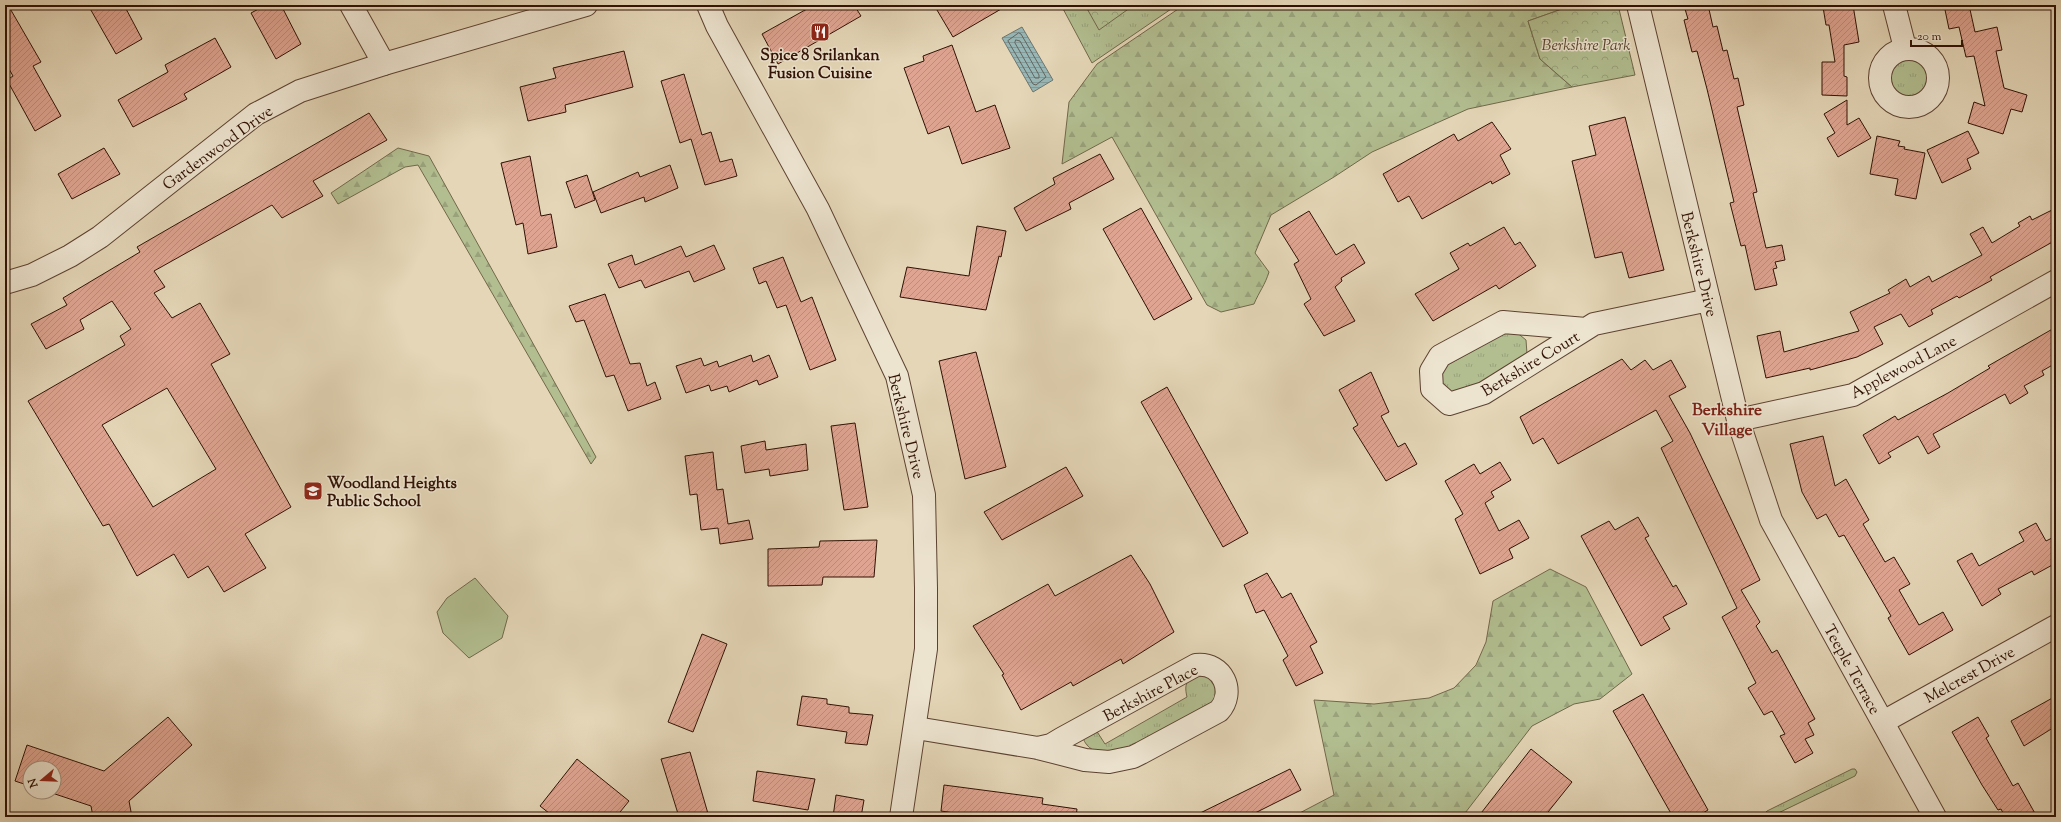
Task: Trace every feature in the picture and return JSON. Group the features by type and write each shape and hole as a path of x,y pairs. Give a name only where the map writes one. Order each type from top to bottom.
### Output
{"street":[{"path":"351,5 384,64"},
{"name":"Gardenwood Drive","path":"5,283 32,276 70,256 100,237 256,114 300,91 384,64 586,5"},
{"name":"Berkshire Drive","path":"708,5 717,26 818,209 896,376 924,495 926,650 916,728 901,817"},
{"name":"Berkshire Drive","path":"1638,5 1738,420 1771,520"},
{"path":"1894,5 1905,48"},
{"name":"Applewood Lane","path":"1738,420 1853,395 2056,281"},
{"name":"Berkshire Court","path":"1586,329 1503,322 1440,356 1431,371 1432,389 1449,404 1484,393 1594,324 1709,300"},
{"name":"Teeple Terrace","path":"1771,520 1935,817"},
{"name":"Melcrest Drive","path":"1883,722 2056,626"},
{"name":"Berkshire Place","path":"916,728 1038,748 1097,762 1133,757 1218,711 1224,705 1228,696 1227,684 1221,674 1213,667 1205,664 1196,665 1061,740 1038,748"}],"green space":[{"path":"1061,5 1177,5 1092,63"},
{"path":"1085,5 1134,5 1099,30"},
{"path":"1184,5 1427,5 1429,7 1566,5 1562,9 1528,21 1540,59 1572,87 1468,109 1372,152 1271,215 1255,253 1269,272 1266,281 1254,304 1221,312 1207,305 1112,137 1062,164 1069,102 1097,64"},
{"name":"Berkshire Park","path":"1566,5 1618,5 1635,75 1572,87 1540,59 1528,21 1562,9"},
{"path":"1909,58 1923,64 1929,78 1923,92 1909,98 1895,92 1889,78 1895,64"},
{"path":"398,148 429,156 596,457 591,464 418,165 405,167 338,204 331,193"},
{"path":"1515,331 1526,340 1527,354 1465,394 1442,392 1442,368 1507,332"},
{"path":"1550,569 1586,587 1632,674 1600,699 1574,704 1532,726 1462,817 1292,817 1334,795 1314,700 1374,704 1429,698 1454,688 1476,665 1486,642 1493,601"},
{"path":"475,578 508,616 502,638 469,658 443,633 437,612 447,598"},
{"path":"1204,675 1215,682 1215,702 1188,719 1147,741 1126,749 1107,752 1092,749 1083,738 1096,730 1105,744 1187,697 1186,687 1188,681"},
{"path":"1852,769 1855,769 1857,772 1855,776 1770,817 1765,817 1765,813 1767,811"}],"water":[{"path":"1022,27 1053,80 1033,92 1002,38"}],"building":[{"path":"5,5 8,5 41,62 33,66 61,116 35,131 7,80 13,76 5,62"},
{"path":"88,5 124,5 142,39 116,54"},
{"path":"266,5 281,5 301,44 276,59 251,13"},
{"path":"814,5 854,5 861,16 778,64 762,34"},
{"path":"934,5 1008,5 953,37"},
{"path":"1708,5 1713,27 1717,26 1723,51 1727,50 1734,79 1738,78 1744,105 1737,107 1757,192 1753,193 1766,248 1782,245 1785,260 1775,262 1777,268 1773,269 1777,285 1755,290 1745,245 1741,246 1730,203 1734,202 1707,89 1697,51 1692,52 1684,20 1688,19 1685,9"},
{"path":"1853,5 1859,42 1844,45 1844,76 1847,77 1847,96 1822,95 1822,62 1835,62 1829,25 1826,25 1823,7"},
{"path":"1944,5 1969,5 1975,32 1997,27 2002,50 1996,51 2004,88 2027,95 2022,112 2011,109 2003,134 1968,123 1974,102 1985,106 1974,56 1966,57 1959,27 1949,29"},
{"path":"215,38 231,67 184,94 187,99 133,127 118,100 168,72 165,65"},
{"path":"952,45 976,112 995,105 1010,148 962,164 949,126 928,134 904,68 924,61 923,56"},
{"path":"624,51 633,87 565,105 566,112 528,121 520,87 556,78 553,68"},
{"path":"684,74 702,135 711,132 720,162 732,159 737,176 705,185 691,139 680,143 661,81"},
{"path":"1847,100 1847,125 1859,118 1871,138 1838,157 1827,138 1835,133 1824,114"},
{"path":"369,113 387,140 313,181 323,196 282,218 272,205 154,271 165,287 154,293 172,318 200,303 230,354 211,364 291,507 245,534 266,568 224,592 208,566 188,578 174,554 137,576 109,524 103,526 28,401 125,345 120,336 131,329 112,301 80,320 84,329 46,349 31,324 67,305 63,298 140,252 137,247","holes":["167,388 216,469 153,507 102,425"]},
{"path":"1625,117 1664,270 1629,278 1622,252 1595,258 1572,161 1596,155 1589,126"},
{"path":"1492,122 1511,149 1500,155 1510,174 1492,184 1491,181 1422,219 1409,196 1398,202 1383,174 1454,134 1458,141"},
{"path":"1968,131 1979,153 1967,159 1971,169 1942,183 1927,150"},
{"path":"1877,136 1900,141 1898,146 1905,147 1904,149 1925,153 1916,199 1895,195 1898,179 1870,174"},
{"path":"104,148 120,174 72,199 58,174"},
{"path":"1100,154 1114,179 1069,203 1071,209 1026,231 1014,208 1055,184 1053,178"},
{"path":"530,156 541,216 551,214 557,247 528,254 523,223 516,225 501,163"},
{"path":"670,165 678,188 645,202 644,197 601,213 593,192 638,172 640,177"},
{"path":"587,175 595,200 575,208 566,182"},
{"path":"1141,208 1192,299 1154,320 1103,229"},
{"path":"2056,208 2056,240 1990,277 1992,280 1959,298 1957,296 1931,310 1933,314 1909,327 1901,314 1874,327 1883,344 1857,357 1810,370 1810,368 1766,378 1757,336 1780,331 1784,352 1859,331 1850,312 1890,293 1888,290 1906,279 1910,287 1929,276 1932,282 1982,255 1970,234 1983,227 1992,243 2020,226 2018,223 2030,216 2032,220"},
{"path":"1309,211 1336,255 1354,244 1365,263 1341,278 1342,281 1335,287 1355,321 1324,336 1304,304 1311,299 1294,264 1299,261 1279,229"},
{"path":"977,226 1006,231 1001,257 999,256 986,310 900,297 907,267 969,276"},
{"path":"1504,227 1515,245 1520,242 1536,266 1499,289 1496,285 1433,321 1415,294 1459,269 1450,253 1468,243 1470,246"},
{"path":"714,245 725,269 694,282 689,271 645,288 641,280 619,288 608,264 632,255 635,265 681,246 686,257"},
{"path":"783,257 801,302 812,297 836,360 810,370 786,305 777,308 766,281 759,284 753,268"},
{"path":"605,294 630,364 640,363 647,386 655,382 661,399 628,411 614,375 606,377 584,320 576,322 569,306"},
{"path":"2056,327 2056,363 2042,371 2044,375 2024,386 2028,393 2010,404 2005,394 1933,434 1940,447 1928,454 1918,436 1888,453 1891,457 1879,464 1863,435 1895,416 1898,420 1948,393 1990,368 1988,366"},
{"path":"976,352 1006,467 965,479 939,361"},
{"path":"751,355 753,362 769,355 778,377 759,385 757,380 729,392 727,386 711,391 709,385 686,393 676,366 701,358 704,366 717,361 719,367"},
{"path":"1622,359 1631,370 1645,360 1653,370 1671,360 1686,387 1669,396 1690,433 1760,580 1741,590 1760,622 1756,626 1772,653 1777,650 1815,719 1808,723 1814,735 1805,739 1813,753 1795,763 1780,736 1785,734 1772,711 1764,715 1748,688 1756,683 1722,617 1737,608 1661,448 1673,441 1656,410 1558,464 1543,438 1533,444 1520,417"},
{"path":"1371,372 1389,412 1381,416 1398,447 1405,443 1417,464 1386,481 1353,428 1358,425 1339,390"},
{"path":"1167,387 1248,533 1223,547 1141,402"},
{"path":"855,423 868,507 844,510 831,426"},
{"path":"1823,436 1835,486 1846,479 1869,520 1863,524 1885,562 1894,557 1910,584 1899,590 1919,625 1943,612 1953,630 1909,655 1888,618 1891,616 1844,535 1839,537 1826,514 1817,519 1802,492 1790,444"},
{"path":"765,441 766,450 806,444 808,470 770,476 769,469 745,473 741,446"},
{"path":"713,452 717,490 723,489 728,524 749,520 753,539 720,544 718,528 701,530 697,494 690,495 685,456"},
{"path":"1500,462 1511,480 1491,492 1494,497 1485,503 1499,531 1519,520 1529,538 1509,549 1513,558 1480,574 1455,519 1463,514 1445,481 1474,464 1480,474"},
{"path":"1066,467 1083,496 1002,540 984,512"},
{"path":"1638,517 1649,536 1645,538 1673,587 1676,585 1687,604 1663,617 1670,629 1641,646 1581,536 1609,521 1615,530"},
{"path":"2036,523 2046,541 2056,536 2056,563 2034,575 2032,571 1998,589 2001,594 1982,606 1957,561 1972,553 1979,566 2024,541 2019,532"},
{"path":"877,540 874,577 823,577 822,585 768,586 768,549 819,547 820,541"},
{"path":"1131,555 1150,584 1174,632 1123,664 1121,659 1073,686 1071,682 1021,710 1002,675 1004,674 973,626 1048,584 1055,596"},
{"path":"1267,573 1282,598 1291,593 1317,642 1310,646 1323,673 1296,686 1283,660 1288,656 1264,610 1256,613 1244,585"},
{"path":"702,634 727,644 693,732 668,722"},
{"path":"1643,694 1708,810 1696,817 1673,817 1613,711"},
{"path":"802,696 827,699 827,704 849,707 849,713 873,715 867,745 845,743 847,732 797,725"},
{"path":"2056,696 2056,726 2024,746 2011,721"},
{"path":"168,717 192,745 129,801 132,817 93,817 91,806 62,796 62,760 22,760 27,745 104,771"},
{"path":"1978,717 1989,736 1986,738 2013,786 2018,783 2037,817 2005,817 2001,809 1998,810 1982,785 1952,732"},
{"path":"1531,749 1572,782 1544,817 1478,817"},
{"path":"690,752 709,817 679,817 661,759"},
{"path":"577,759 629,801 616,817 554,817 540,806"},
{"path":"22,760 22,783 15,781"},
{"path":"1290,769 1301,790 1247,817 1192,817"},
{"path":"757,771 815,779 808,810 753,801"},
{"path":"944,785 1043,798 1042,804 1077,809 1076,817 981,817 941,811"},
{"path":"836,795 864,800 861,817 833,817"}],"place":[{"name":"Spice 8 Srilankan Fusion Cuisine","path":"820,32"},
{"name":"Woodland Heights Public School","path":"313,491"}],"district":[{"name":"Berkshire Village","path":"1727,419"}]}
